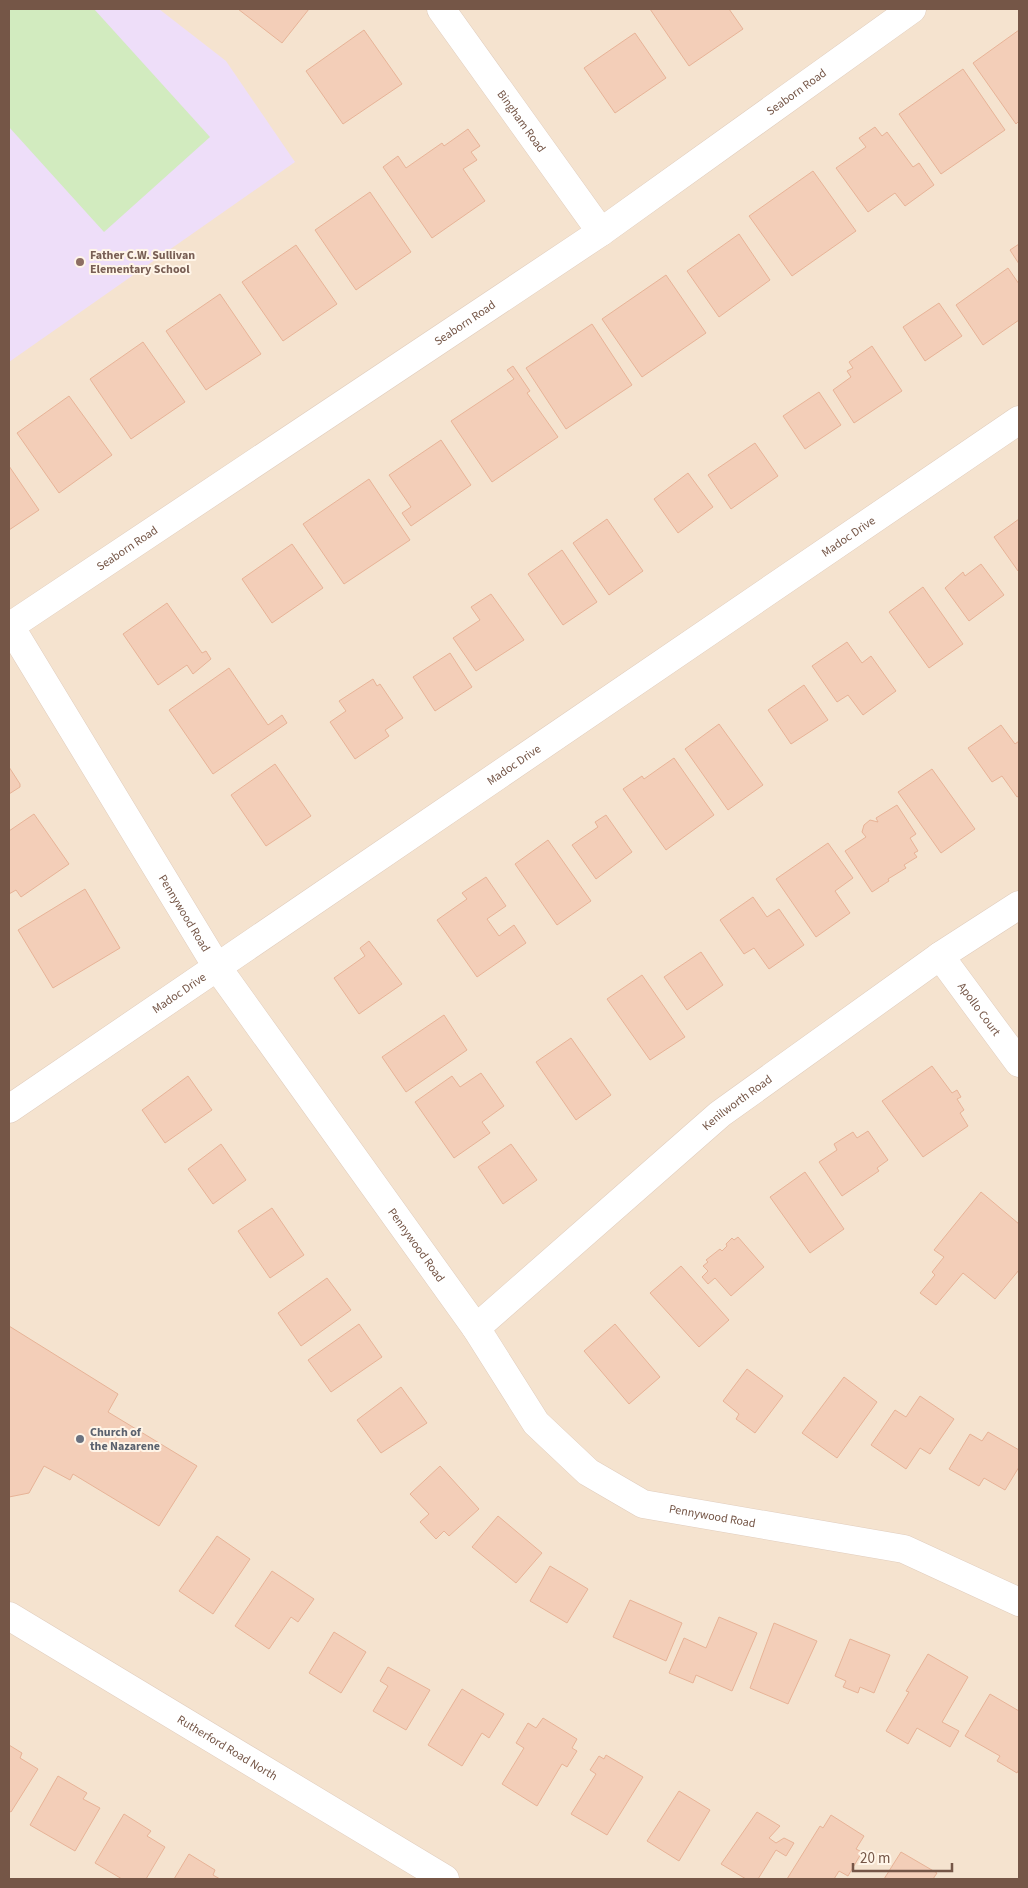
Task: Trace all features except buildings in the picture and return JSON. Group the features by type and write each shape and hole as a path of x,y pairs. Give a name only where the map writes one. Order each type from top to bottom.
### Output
{"street":[{"name":"Bingham Road","path":"441,9 601,232"},
{"name":"Seaborn Road","path":"9,626 601,232 912,9"},
{"name":"Madoc Drive","path":"9,1109 1019,420"},
{"name":"Pennywood Road","path":"9,626 217,967 476,1328 536,1423 588,1472 643,1504 904,1549 1019,1602"},
{"name":"Kenilworth Road","path":"476,1328 720,1114 940,956 1019,905"},
{"name":"Apollo Court","path":"940,956 1019,1063"},
{"name":"Rutherford Road North","path":"9,1616 445,1879"}],"shaded area":[{"path":"9,9 1019,9 1019,1879 9,1879"},
{"name":"Father C.W. Sullivan Elementary School","path":"9,9 159,9 226,61 295,162 9,362"}],"green space":[{"path":"9,9 94,9 210,137 104,232 9,127"}],"place":[{"name":"Father C.W. Sullivan Elementary School","path":"80,262"},
{"name":"Church of the Nazarene","path":"80,1439"}]}
